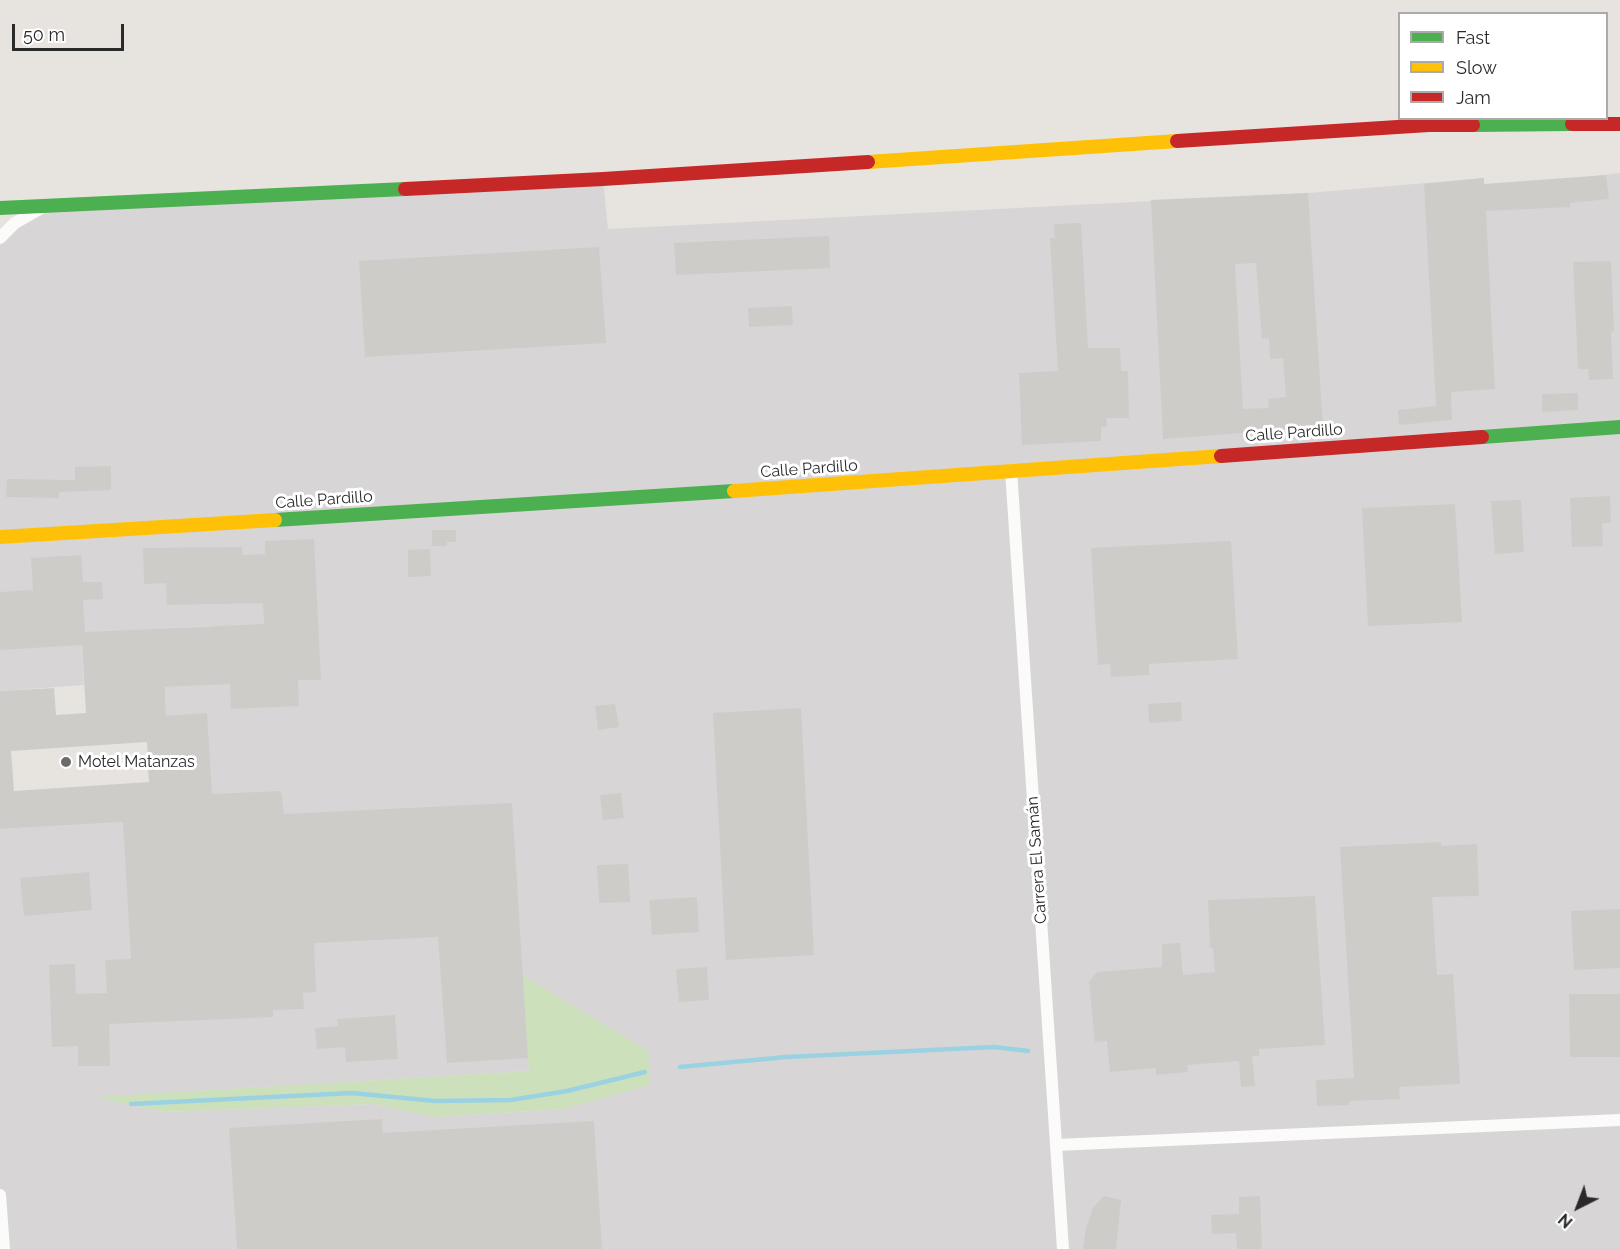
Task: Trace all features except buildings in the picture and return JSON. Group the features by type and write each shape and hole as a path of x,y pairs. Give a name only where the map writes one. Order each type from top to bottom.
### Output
{"main road":[{"path":"1572,124 1590,120"},
{"path":"0,208 603,179 1429,125 1620,124"},
{"name":"Calle Pardillo","path":"0,537 730,491 1620,427"}],"street":[{"path":"0,238 15,223 45,206"},
{"name":"Carrera El Samán","path":"1011,471 1063,1249"},
{"path":"1056,1144 1620,1120"},
{"path":"0,1195 4,1249"}],"shaded area":[{"path":"1620,173 1620,1249 0,1249 0,829 152,820 148,768 168,767 165,687 213,684 210,626 81,633 84,685 0,691 0,238 45,206 603,179 608,229 1308,193 1484,178 1484,184 1569,179","holes":["522,976 563,1109 433,1117 375,1104 165,1112 97,1097 529,1071"]}],"green space":[{"path":"522,975 648,1051 650,1085 563,1109 433,1117 375,1104 165,1112 94,1097 529,1071"}],"waterway":[{"path":"680,1067 786,1057 994,1047 1028,1051"},
{"path":"131,1104 352,1093 435,1101 511,1100 567,1091 645,1072"}],"traffic: fast":[{"path":"1473,125 1572,124"},
{"path":"0,208 405,189"},
{"path":"1482,437 1620,427"},
{"path":"275,520 734,491"}],"traffic: slow":[{"path":"868,162 1177,141"},
{"path":"734,491 1221,456"},
{"path":"0,537 275,520"}],"traffic: jam":[{"path":"1572,124 1620,124"},
{"path":"1177,141 1429,125 1473,125"},
{"path":"405,189 868,162"},
{"path":"1221,456 1482,437"}],"place":[{"name":"Motel Matanzas","path":"66,762"}]}
